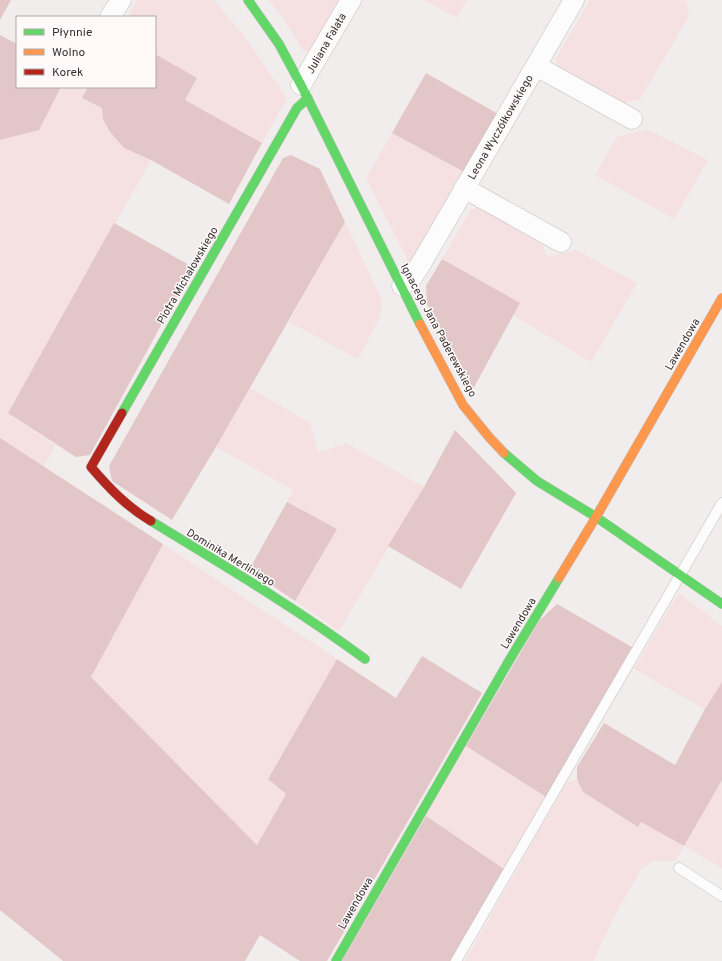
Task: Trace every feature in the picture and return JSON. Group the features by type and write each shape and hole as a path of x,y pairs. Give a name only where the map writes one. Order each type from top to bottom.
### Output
{"street":[{"path":"111,16 121,0"},
{"name":"Ignacego Jana Paderewskiego","path":"248,0 279,44 305,92 460,399 489,437 505,454 537,481 596,517 722,604"},
{"name":"Juliana Fałata","path":"305,92 351,0"},
{"name":"Leona Wyczółkowskiego","path":"402,286 413,276 574,0"},
{"name":"Leona Wyczółkowskiego","path":"536,66 632,119"},
{"name":"Piotra Michałowskiego","path":"91,467 291,119 305,92"},
{"name":"Leona Wyczółkowskiego","path":"464,188 561,242"},
{"name":"Lawendowa","path":"336,961 510,659 596,517 722,298"},
{"name":"Dominika Merliniego","path":"91,467 112,491 135,512 328,630 365,659"}],"lane":[{"path":"456,961 722,503"},
{"path":"680,868 722,896"}],"shaded area":[{"path":"0,0 11,0 0,20"},
{"path":"137,0 214,0 247,40 287,98 262,143 185,100 197,78 156,55 156,16 129,16"},
{"path":"269,0 343,0 314,52 303,51 291,30"},
{"path":"424,0 467,0 457,18"},
{"path":"590,0 686,0 689,16 640,99 620,104 559,71 555,60"},
{"path":"0,35 16,43 16,88 60,88 39,130 0,140"},
{"path":"156,55 197,78 185,100 262,143 229,204 151,160 124,148 110,132 103,119 102,108 82,98 87,88 156,88"},
{"path":"426,73 500,115 466,173 392,133"},
{"path":"60,88 88,88 83,98 102,108 103,119 124,148 151,160 8,413 55,445 44,467 0,438 0,140 39,130"},
{"path":"647,129 708,160 674,219 595,175 617,137"},
{"path":"392,133 466,173 415,261 408,261 366,178"},
{"path":"291,155 320,169 345,222 216,447 172,520 112,481 109,466 283,158"},
{"path":"482,206 541,239 547,257 576,250 637,283 591,362 513,315 519,303 442,259 471,209"},
{"path":"345,222 382,300 380,317 358,359 289,322"},
{"path":"114,223 193,267 90,455 76,457 8,413"},
{"path":"442,259 520,303 473,389 427,304 426,286"},
{"path":"250,388 310,423 318,453 346,443 424,487 339,631 295,601 336,529 287,502 293,490 216,447"},
{"path":"455,430 516,493 461,589 388,546 424,487"},
{"path":"0,438 163,544 91,677 257,845 286,794 268,779 337,659 396,698 422,656 482,693 327,961 300,961 260,935 245,961 63,961 0,910"},
{"path":"287,502 337,529 295,601 249,570"},
{"path":"163,544 337,659 268,779 286,794 257,845 91,677"},
{"path":"680,594 722,626 722,682 705,709 634,669 675,599"},
{"path":"557,604 632,647 546,797 466,746 539,621"},
{"path":"722,682 722,780 684,846 641,822 638,827 583,792 577,779 577,767 604,723 675,765 705,709"},
{"path":"466,746 546,797 504,869 426,816"},
{"path":"577,779 583,792 637,827 641,822 684,846 675,861 654,861 642,868 619,907 593,961 465,961 566,783"},
{"path":"722,780 722,868 684,846"},
{"path":"426,816 504,869 450,961 342,961"}],"traffic: fast":[{"path":"248,0 279,44 301,85 420,324"},
{"path":"122,413 297,108 308,98"},
{"path":"504,453 537,481 596,517 722,604"},
{"path":"151,521 286,605 365,659"},
{"path":"336,961 510,659 559,578"}],"traffic: slow":[{"path":"559,578 596,517 722,298"},
{"path":"420,324 463,405 504,453"}],"traffic: jam":[{"path":"122,413 91,467 119,497 134,510 151,521"}]}
